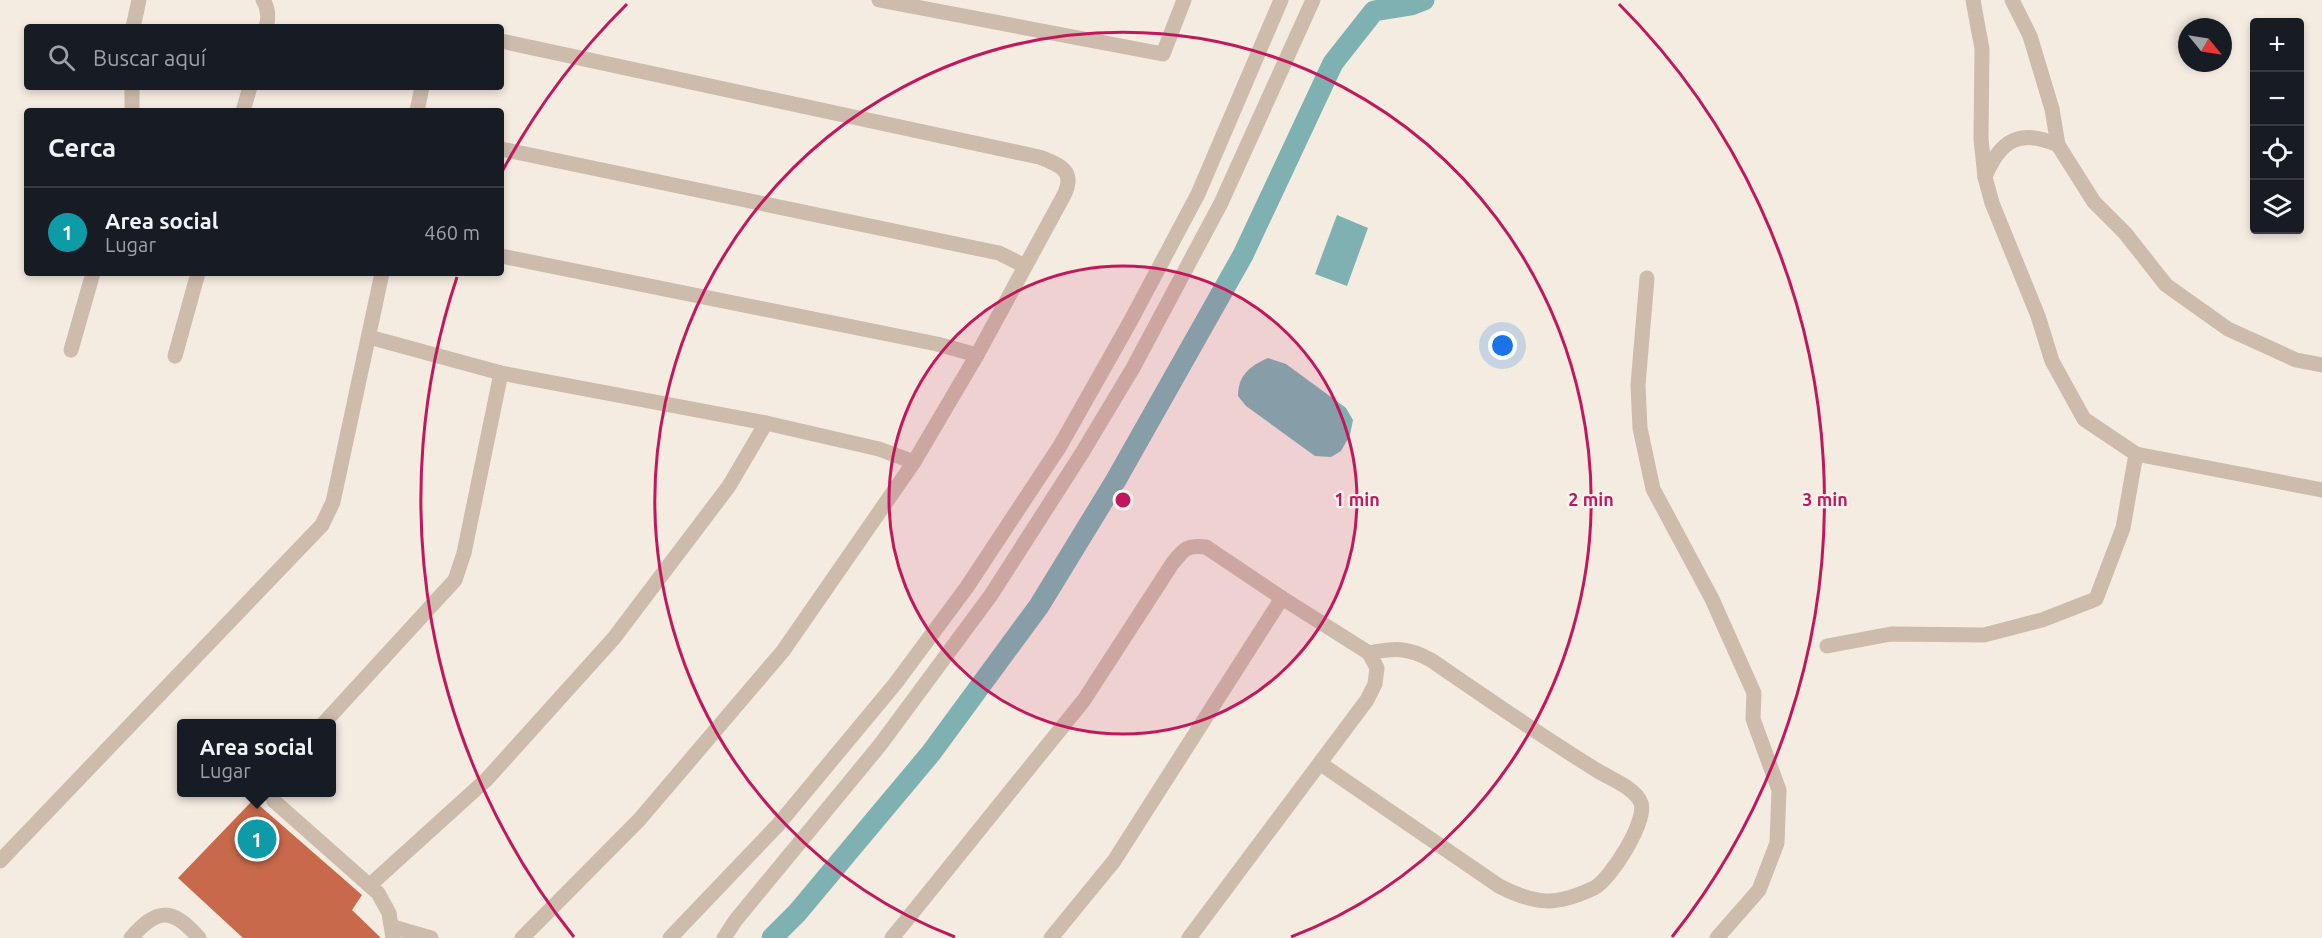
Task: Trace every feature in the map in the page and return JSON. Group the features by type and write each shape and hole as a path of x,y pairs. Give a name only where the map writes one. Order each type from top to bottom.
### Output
{"street":[{"path":"134,24 139,0"},
{"path":"262,0 265,3 267,24"},
{"path":"879,0 1163,54 1184,0"},
{"path":"670,938 777,826 895,684 967,587 1060,446 1130,322 1198,194 1281,0"},
{"path":"724,938 735,921 880,745 992,595 1082,453 1133,369 1221,204 1313,0"},
{"path":"1973,0 1982,49 1981,122 1985,177 1992,203 2038,316 2052,362 2084,418 2136,454 2322,490"},
{"path":"2012,0 2030,36 2052,110 2058,145 2094,202 2125,233 2166,285 2228,329 2296,360 2322,366"},
{"path":"504,42 1039,158 1057,164 1065,170 1068,176 1066,191 977,355 914,462 783,651 639,820 522,938"},
{"path":"132,90 132,108"},
{"path":"244,108 249,90"},
{"path":"418,108 421,90"},
{"path":"1985,177 1999,151 2007,143 2020,137 2040,137 2058,145"},
{"path":"504,150 999,253 1025,266"},
{"path":"504,257 937,344 977,355"},
{"path":"71,350 92,276"},
{"path":"175,356 197,276"},
{"path":"0,861 322,525 333,502 381,276"},
{"path":"1647,278 1638,385 1640,428 1653,489 1712,599 1754,693 1752,718 1779,790 1777,843 1760,890 1717,938"},
{"path":"369,337 501,373 766,423 879,449 914,462"},
{"path":"326,719 454,580 464,553 501,373"},
{"path":"370,885 487,779 614,638 729,486 766,423"},
{"path":"1827,646 1891,634 1984,635 2042,620 2096,599 2122,528 2136,454"},
{"path":"892,938 1084,700 1172,564 1183,550 1193,546 1206,548 1369,653 1377,668 1376,684 1367,700 1188,938"},
{"path":"1051,938 1114,861 1281,598"},
{"path":"1321,764 1499,886 1523,898 1549,901 1573,898 1600,885 1630,842 1637,827 1641,814 1641,803 1632,791 1573,755 1431,660 1416,652 1396,648 1369,653"},
{"path":"272,797 370,885 384,903 393,932 431,938"},
{"path":"131,938 146,921 162,915 170,915 180,920 199,938"}],"water":[{"path":"1337,215 1368,228 1347,286 1315,274"},
{"path":"1268,358 1286,364 1346,408 1353,420 1350,435 1341,451 1331,457 1315,456 1246,406 1238,396 1240,382 1246,372"}],"building":[{"path":"253,800 362,895 352,910 381,938 243,938 178,878"}],"waterway":[{"path":"772,938 797,913 931,753 1039,606 1116,480 1243,255 1333,63 1374,11 1411,5 1424,0"}],"place":[{"name":"Area social","path":"257,839"}]}
